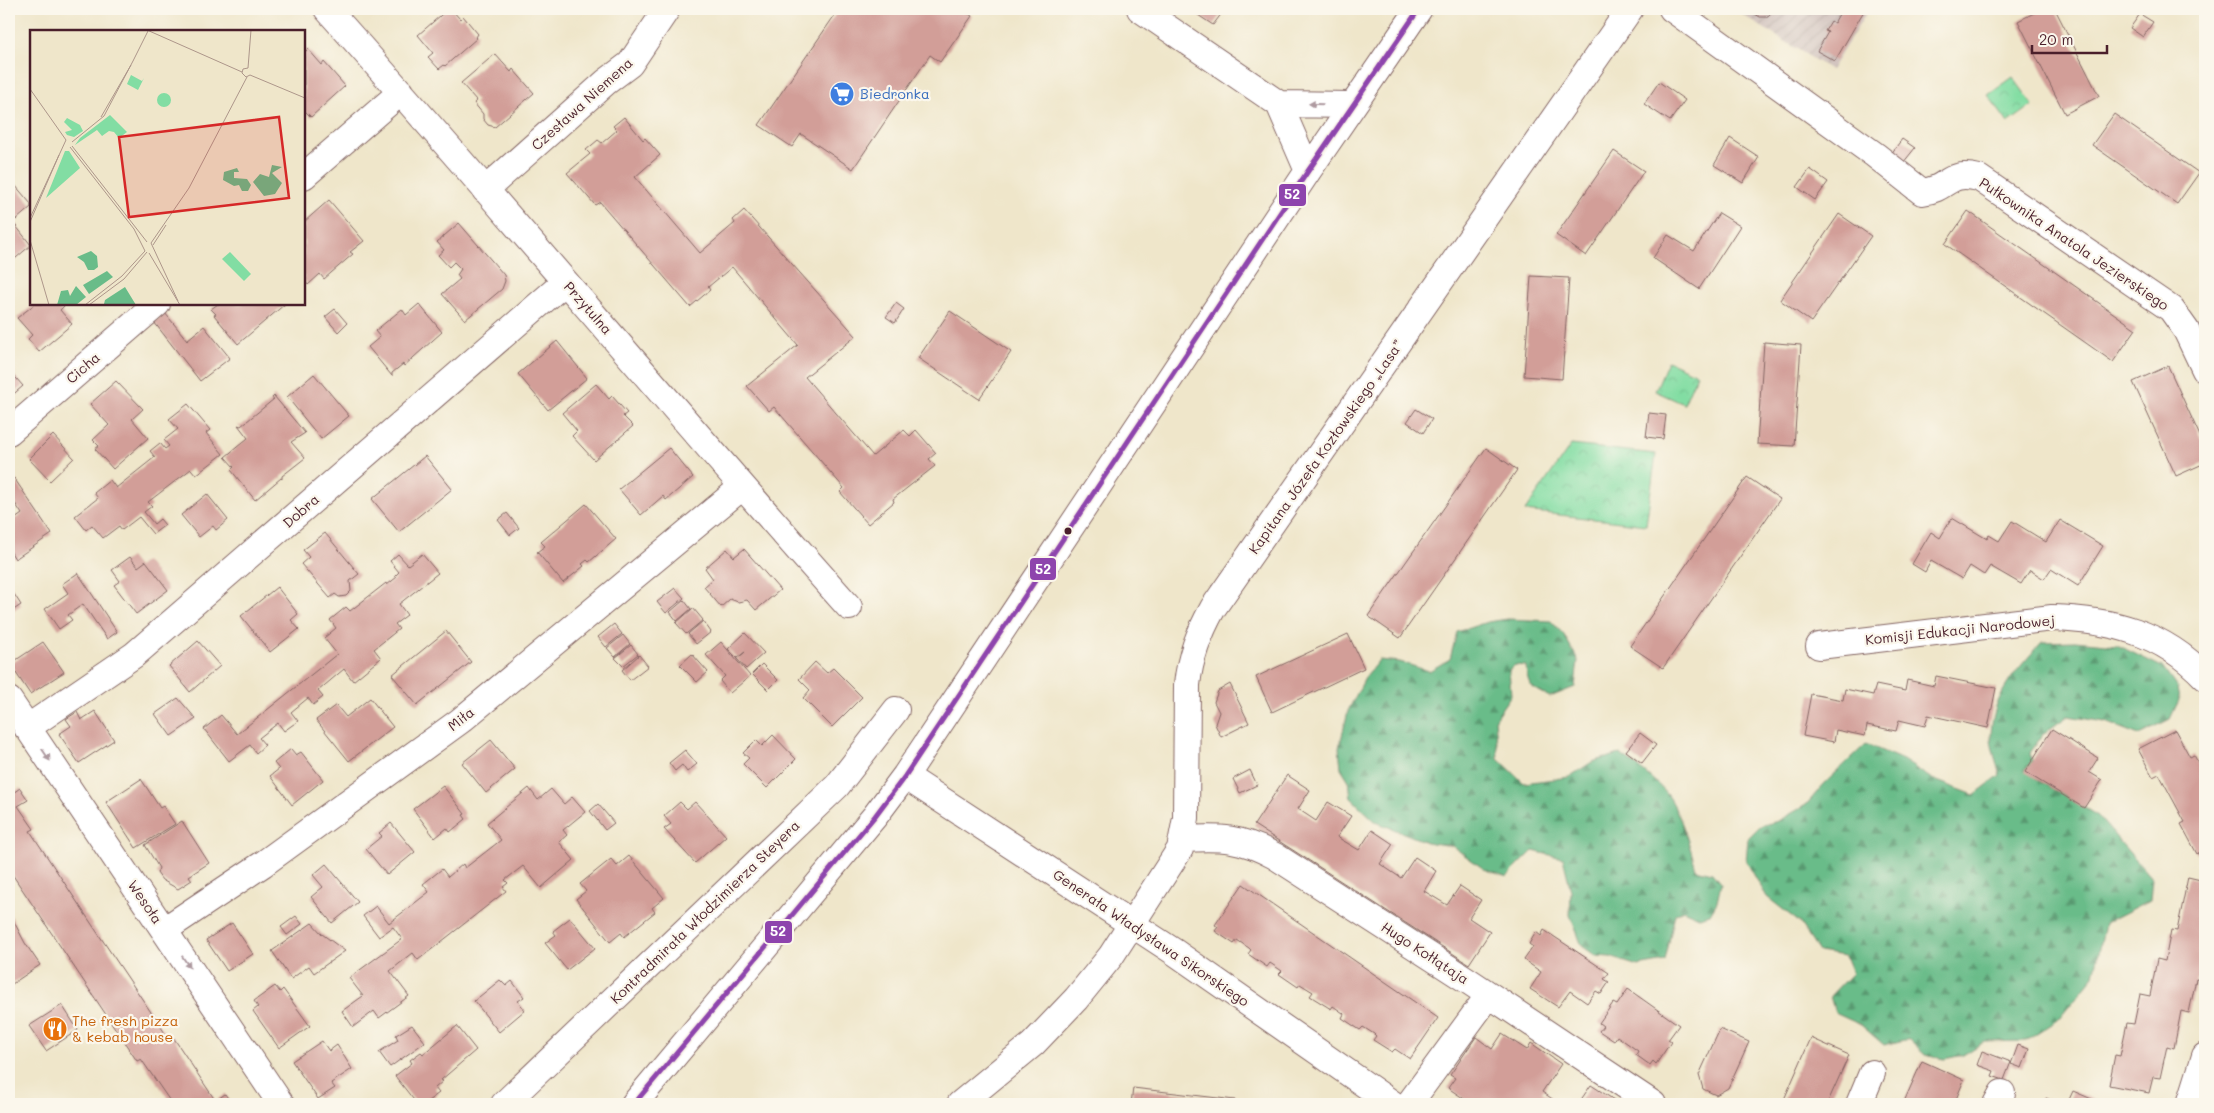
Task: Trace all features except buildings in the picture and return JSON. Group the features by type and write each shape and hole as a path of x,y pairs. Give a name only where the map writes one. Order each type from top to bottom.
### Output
{"street":[{"name":"Przytulna","path":"327,9 742,487 849,607"},
{"name":"Czesława Niemena","path":"485,190 606,82 630,64 667,9"},
{"path":"1140,9 1279,104 1308,171"},
{"path":"634,1104 875,816 906,776 1352,105 1419,9"},
{"name":"Kapitana Józefa Kozłowskiego „Lasa”","path":"960,1104 1033,1044 1088,985 1111,956 1173,864 1184,839 1188,676 1194,648 1201,629 1213,608 1630,9"},
{"name":"Pułkownika Anatola Jezierskiego","path":"1672,9 1875,155 1922,192 1934,190 1952,177 1965,174 1979,178 2171,309 2186,330 2205,370"},
{"path":"305,175 401,92"},
{"path":"1279,104 1352,105"},
{"name":"Dobra","path":"27,728 134,655 565,282"},
{"name":"Cicha","path":"9,432 156,305"},
{"name":"Miła","path":"164,930 262,864 460,721 742,487"},
{"name":"Komisji Edukacji Narodowej","path":"1819,646 2052,618 2087,619 2117,625 2149,636 2173,651 2205,677"},
{"name":"Wesoła","path":"9,700 281,1104"},
{"name":"Kontradmirała Włodzimierza Steyera","path":"504,1104 837,786 896,710"},
{"name":"Generała Władysława Sikorskiego","path":"906,776 1133,924 1393,1104"},
{"name":"Hugo Kołłątaja","path":"1184,839 1229,838 1259,848 1489,995 1653,1104"},
{"path":"1409,1104 1489,995"},
{"path":"2190,1104 2204,1070"},
{"path":"1859,1104 1872,1073"}],"shaded area":[{"path":"1733,9 1869,9 1831,70"}],"green space":[{"path":"2013,77 2033,105 2008,123 1988,95"},
{"path":"1668,361 1697,374 1684,404 1655,391"},
{"path":"1571,445 1656,454 1646,525 1525,511"},
{"path":"1508,619 1551,621 1564,635 1578,660 1575,687 1550,697 1535,689 1529,683 1526,666 1515,665 1509,670 1511,695 1495,718 1498,758 1524,783 1569,777 1592,762 1620,754 1645,772 1667,794 1680,819 1696,869 1712,873 1721,884 1717,902 1710,914 1699,917 1683,910 1675,914 1665,961 1638,966 1610,957 1596,956 1582,946 1570,915 1571,891 1563,858 1533,851 1507,877 1484,869 1452,846 1426,842 1376,822 1351,798 1349,781 1341,768 1339,748 1348,711 1366,676 1379,660 1400,662 1429,671 1450,659 1457,632 1487,622"},
{"path":"2075,641 2117,645 2162,667 2177,688 2179,700 2170,719 2139,735 2105,722 2068,716 2044,733 2030,753 2036,779 2098,816 2152,879 2150,900 2105,923 2094,976 2058,1020 2026,1041 1984,1042 1963,1055 1944,1059 1925,1055 1908,1039 1884,1045 1861,1025 1835,1013 1830,996 1852,973 1845,956 1819,952 1799,922 1767,897 1746,861 1748,838 1760,826 1778,821 1806,805 1824,784 1866,744 1903,760 1932,779 1974,795 2000,775 1991,741 1992,721 2007,684 2042,642"}],"transit line":[{"name":"52","path":"634,1104 875,816 905,776 1308,171 1419,9"}],"place":[{"name":"Biedronka","path":"842,94"},
{"name":"The fresh pizza & kebab house","path":"55,1029"}]}
